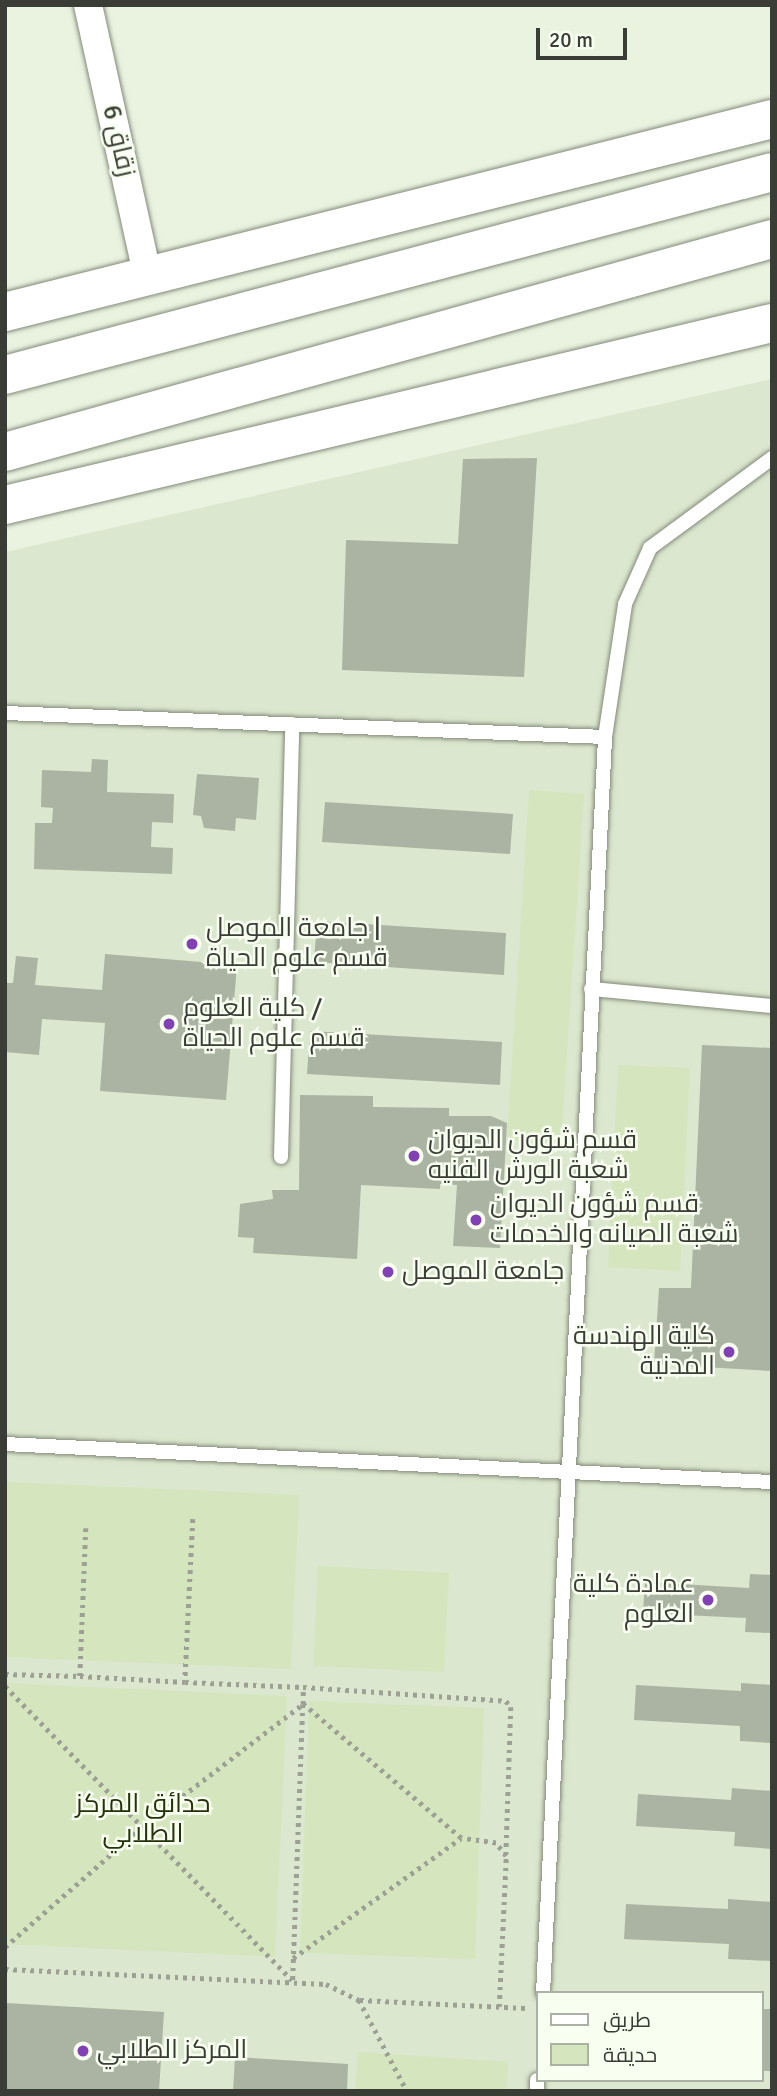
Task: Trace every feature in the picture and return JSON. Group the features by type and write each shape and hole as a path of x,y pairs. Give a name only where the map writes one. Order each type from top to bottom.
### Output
{"main road":[{"path":"5,312 148,278 772,118"},
{"path":"5,375 772,172"},
{"path":"5,452 772,239"},
{"path":"5,505 772,323"}],"street":[{"name":"زقاق 6","path":"88,5 148,278"}],"lane":[{"path":"543,1991 566,1474 604,737 625,604 650,548 772,458"},
{"path":"5,713 604,737"},
{"path":"281,1157 292,724"},
{"path":"591,989 772,1006"},
{"path":"5,1444 566,1474 772,1482"}],"path":[{"path":"185,1682 193,1519"},
{"path":"80,1676 86,1528"},
{"path":"5,1674 303,1687 506,1700 511,1707 499,2007"},
{"path":"5,1686 293,1980"},
{"path":"293,1980 303,1687"},
{"path":"5,1947 142,1827 303,1704"},
{"path":"303,1704 461,1839 496,1843 506,1856"},
{"path":"293,1958 461,1839"},
{"path":"5,1969 293,1980 326,1984 359,2000 536,2009"},
{"path":"359,2000 407,2091"}],"shaded area":[{"name":"جامعة الموصل","path":"772,379 772,2091 5,2091 5,552"}],"green space":[{"path":"529,790 584,794 561,1144 507,1140"},
{"path":"618,1065 690,1068 680,1271 608,1267"},
{"path":"5,1482 299,1495 291,1669 5,1657"},
{"path":"318,1566 449,1573 444,1672 313,1666"},
{"name":"حدائق المركز الطلابي","path":"5,1683 287,1696 275,1957 5,1944"},
{"path":"309,1701 484,1708 475,1959 300,1953"},
{"path":"358,2052 508,2062 506,2091 355,2091"}],"building":[{"path":"537,458 524,677 342,670 346,540 458,544 463,459"},
{"path":"92,759 108,760 107,792 174,794 173,823 152,822 151,847 173,848 172,874 34,869 35,823 52,823 53,808 41,807 42,770 91,772"},
{"path":"197,774 259,778 256,820 236,818 235,831 204,828 201,816 193,815"},
{"path":"325,802 513,814 510,854 322,842"},
{"path":"317,921 506,933 504,975 314,962"},
{"path":"105,954 237,965 226,1100 100,1091 105,1023 42,1019 39,1055 5,1052 5,983 13,983 16,956 38,958 35,985 102,990"},
{"path":"310,1031 502,1042 500,1085 307,1074"},
{"path":"702,1045 772,1048 772,1371 654,1364 659,1288 691,1288"},
{"path":"300,1095 373,1096 373,1107 449,1108 449,1116 491,1116 507,1123 500,1248 453,1246 457,1185 440,1184 440,1189 361,1185 357,1259 253,1253 254,1238 238,1237 240,1204 273,1199 272,1190 299,1190"},
{"name":"عمادة كلية العلوم","path":"750,1574 772,1575 772,1633 745,1632 746,1618 643,1613 645,1582 749,1588"},
{"path":"741,1683 772,1685 772,1743 740,1741 740,1726 634,1720 636,1685 741,1691"},
{"path":"732,1788 772,1791 772,1849 734,1846 735,1832 636,1826 638,1794 731,1800"},
{"path":"728,1899 772,1902 772,1961 728,1959 729,1944 624,1939 626,1904 728,1909"},
{"name":"المركز الطلابي","path":"5,2003 164,2012 159,2091 5,2091"},
{"path":"763,2009 772,2009 772,2071 763,2071"},
{"name":"المركز الطلابي","path":"235,2057 348,2064 347,2091 233,2091"}],"place":[{"name":"جامعة الموصل | قسم علوم الحياة","path":"192,944"},
{"name":"كلية العلوم / قسم علوم الحياة","path":"169,1024"},
{"name":"قسم شؤون الديوان شعبة الورش الفنيه","path":"414,1156"},
{"name":"قسم شؤون الديوان شعبة الصيانه والخدمات","path":"476,1220"},
{"name":"جامعة الموصل","path":"388,1272"},
{"name":"كلية الهندسة المدنية","path":"729,1352"},
{"name":"عمادة كلية العلوم","path":"708,1600"},
{"name":"المركز الطلابي","path":"83,2051"}]}
